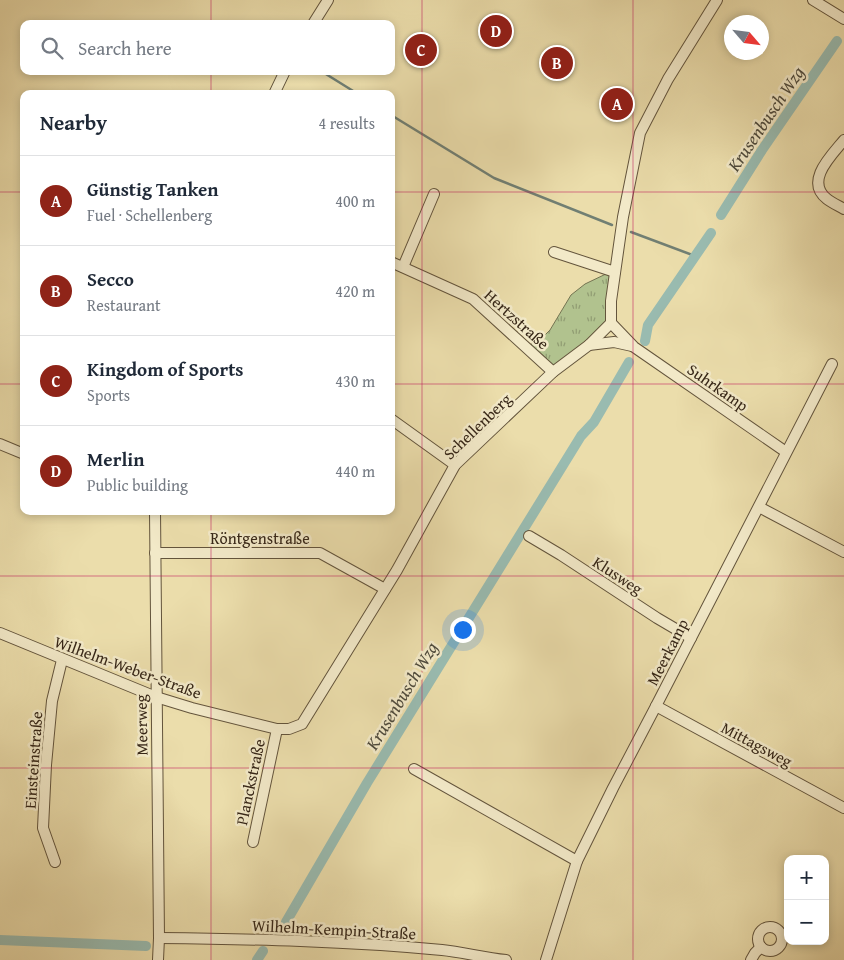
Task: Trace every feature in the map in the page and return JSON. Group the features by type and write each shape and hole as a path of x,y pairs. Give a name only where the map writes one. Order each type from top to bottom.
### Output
{"street":[{"path":"316,20 328,0"},
{"path":"611,323 611,302 625,203 640,133 664,86 718,0"},
{"path":"812,0 844,19"},
{"path":"276,90 283,75"},
{"path":"844,140 824,165 819,175 818,184 821,192 827,199 844,209"},
{"path":"403,267 434,194"},
{"path":"554,252 615,272"},
{"name":"Hertzstraße","path":"395,264 473,299 553,372"},
{"name":"Schellenberg","path":"277,728 289,729 302,724 397,570 455,465 553,372 589,345 611,323"},
{"name":"Suhrkamp","path":"611,323 634,347 786,452"},
{"name":"Suhrkamp","path":"589,345 614,342 634,347"},
{"name":"Meerkamp","path":"545,960 577,861 832,364"},
{"path":"395,422 455,465"},
{"path":"0,444 20,452"},
{"path":"759,507 844,552"},
{"name":"Meerweg","path":"155,515 158,960"},
{"name":"Klusweg","path":"529,536 691,638"},
{"name":"Röntgenstraße","path":"155,553 320,553 385,589"},
{"name":"Wilhelm-Weber-Straße","path":"0,634 156,697 192,708 277,728"},
{"name":"Einsteinstraße","path":"55,862 43,828 52,701 62,660"},
{"name":"Mittagsweg","path":"656,706 844,808"},
{"name":"Planckstraße","path":"253,842 277,728"},
{"path":"414,769 577,861"},
{"name":"Wilhelm-Kempin-Straße","path":"159,938 245,939 357,944 444,950 506,960"},
{"path":"751,960 761,947"}],"green space":[{"path":"608,273 612,274 607,322 553,369 527,346 540,340 550,330 571,295 585,284"}],"waterway":[{"name":"Krusenbusch Wzg","path":"721,215 762,150 837,41"},
{"path":"327,75 352,90"},
{"path":"395,117 494,178 612,225"},
{"path":"631,232 695,256"},
{"name":"Krusenbusch Wzg","path":"645,341 648,325 711,233"},
{"name":"Krusenbusch Wzg","path":"286,922 367,783 581,436 594,422 629,362"},
{"path":"0,940 146,946"},
{"name":"Krusenbusch Wzg","path":"257,960 263,951"}],"place":[{"name":"Merlin","path":"496,31"},
{"name":"Kingdom of Sports","path":"421,50"},
{"name":"Secco","path":"557,63"},
{"name":"Günstig Tanken","path":"617,104"}]}
